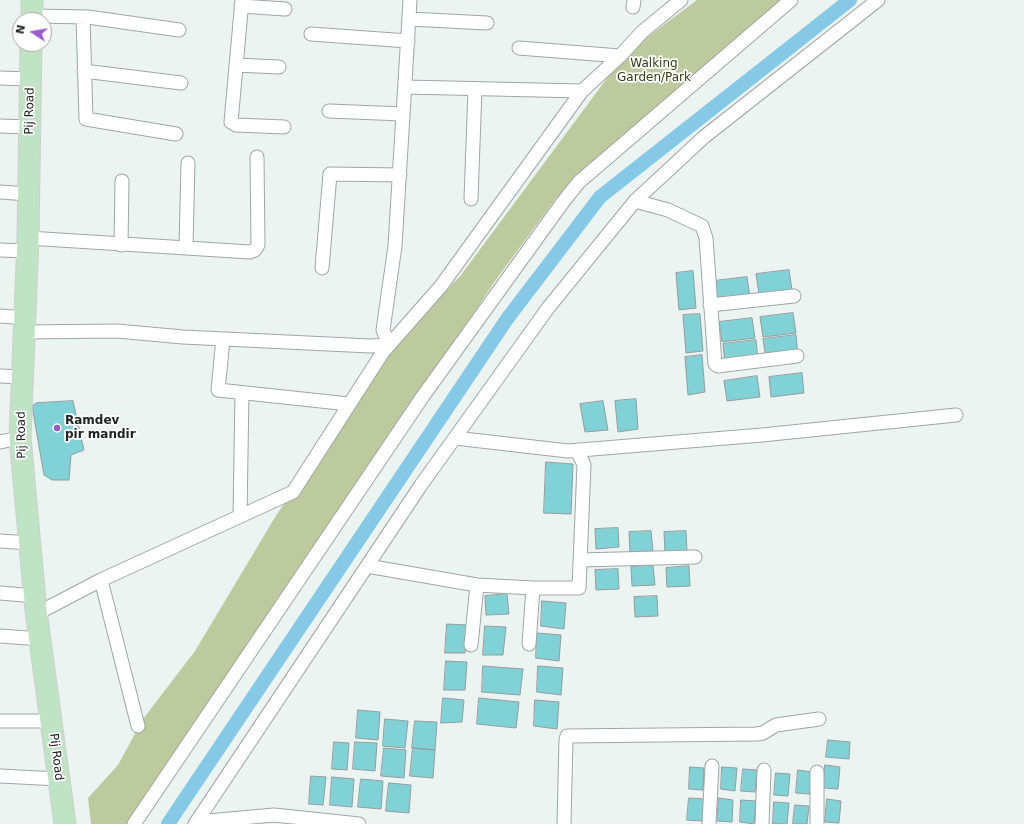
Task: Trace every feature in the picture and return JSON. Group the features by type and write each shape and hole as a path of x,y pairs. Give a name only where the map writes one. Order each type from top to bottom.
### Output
{"main road":[{"name":"Pij Road","path":"31,52 28,245 20,438 35,605 41,639 65,824"}],"street":[{"path":"389,345 383,330 395,246 410,0"},
{"path":"0,593 35,605 101,580 293,492 349,404 389,345 441,286 582,91 620,56 642,32 681,0"},
{"path":"134,824 423,396 563,202 579,182 791,0"},
{"path":"196,823 367,566 455,438 548,308 635,201 704,137 878,0"},
{"path":"284,127 233,124 232,122 242,3 285,9"},
{"path":"52,14 180,30"},
{"path":"83,17 85,116 88,121 176,134"},
{"path":"409,19 487,23"},
{"path":"311,34 408,42"},
{"path":"519,48 620,56"},
{"path":"236,65 278,67"},
{"path":"84,71 181,83"},
{"path":"0,78 30,79"},
{"path":"405,87 582,91"},
{"path":"471,199 475,89"},
{"path":"329,111 403,114"},
{"path":"0,126 30,127"},
{"path":"0,250 28,245 121,245 186,247 250,252 255,250 258,245 257,157"},
{"path":"186,247 188,163"},
{"path":"322,268 330,174 400,175"},
{"path":"121,245 122,181"},
{"path":"0,192 28,194"},
{"path":"635,201 668,210 702,226 706,238 715,364 718,366 797,356"},
{"path":"710,305 794,296"},
{"path":"0,316 25,325 223,339 370,346 389,345"},
{"path":"223,339 218,390 349,404"},
{"path":"0,376 22,377"},
{"path":"240,516 242,393"},
{"path":"455,438 556,451 762,435 956,415"},
{"path":"0,442 20,438"},
{"path":"367,566 478,585 533,588 579,588 584,465 577,450"},
{"path":"0,541 30,543"},
{"path":"581,560 695,557"},
{"path":"101,580 138,726"},
{"path":"471,645 478,585"},
{"path":"529,644 533,588"},
{"path":"0,636 41,639"},
{"path":"564,824 567,736 757,734 763,733 776,725 819,719"},
{"path":"0,721 51,721"},
{"path":"709,824 712,766"},
{"path":"762,824 764,770"},
{"path":"817,772 817,824"},
{"path":"0,776 59,779"},
{"path":"196,823 274,815 359,824"}],"green space":[{"name":"Walking Garden/Park","path":"697,0 787,0 557,197 495,281 309,561 170,758 128,824 91,824 88,798 118,765 143,719 195,651 277,514 400,340 461,275 625,54"}],"building":[{"path":"789,270 792,290 759,294 756,274"},
{"path":"693,271 696,308 679,310 676,273"},
{"path":"747,277 750,297 717,301 714,281"},
{"path":"793,313 796,333 763,337 760,317"},
{"path":"700,314 703,351 686,353 683,315"},
{"path":"752,318 755,338 722,342 719,322"},
{"path":"796,335 798,355 766,359 763,339"},
{"path":"756,340 758,360 725,364 723,344"},
{"path":"702,355 705,392 688,395 685,357"},
{"path":"802,373 804,393 771,397 769,377"},
{"path":"757,376 760,397 727,401 724,381"},
{"path":"636,399 638,429 618,432 615,401"},
{"name":"Ramdev pir mandir","path":"73,401 84,450 71,455 69,480 52,480 44,475 32,406 36,403"},
{"path":"603,401 608,430 585,432 580,404"},
{"path":"546,462 573,464 571,514 544,513"},
{"path":"618,528 619,547 596,549 595,529"},
{"path":"651,531 653,551 630,552 629,532"},
{"path":"686,531 687,551 665,552 664,532"},
{"path":"653,565 655,585 632,586 631,567"},
{"path":"689,566 690,586 667,587 666,568"},
{"path":"618,569 619,589 596,590 595,570"},
{"path":"507,594 509,614 486,615 485,596"},
{"path":"657,596 658,616 635,617 634,597"},
{"path":"542,601 566,603 564,629 541,626"},
{"path":"447,624 468,625 465,653 445,653"},
{"path":"485,626 506,627 503,655 483,655"},
{"path":"537,633 561,635 559,661 536,658"},
{"path":"446,661 467,662 465,690 444,690"},
{"path":"483,666 523,669 520,695 482,692"},
{"path":"538,666 563,668 561,695 537,692"},
{"path":"443,698 464,700 462,722 441,723"},
{"path":"479,698 519,702 516,728 477,724"},
{"path":"535,700 559,702 557,729 534,726"},
{"path":"358,710 380,712 378,740 356,738"},
{"path":"385,719 408,721 405,748 383,746"},
{"path":"415,721 437,722 435,750 412,748"},
{"path":"828,740 850,742 849,759 826,757"},
{"path":"334,742 349,743 347,770 332,769"},
{"path":"355,742 377,743 375,771 353,769"},
{"path":"384,748 406,750 404,778 381,776"},
{"path":"413,748 435,750 433,778 410,776"},
{"path":"825,765 840,767 838,789 824,788"},
{"path":"690,767 704,768 703,790 689,789"},
{"path":"722,767 737,768 735,791 721,789"},
{"path":"743,769 757,770 755,792 741,791"},
{"path":"798,770 812,772 810,794 796,793"},
{"path":"776,773 790,774 788,796 774,795"},
{"path":"311,776 326,777 323,805 309,804"},
{"path":"332,777 354,779 352,807 330,805"},
{"path":"361,779 383,781 381,809 358,807"},
{"path":"389,783 411,785 409,813 386,811"},
{"path":"689,798 704,799 702,821 687,820"},
{"path":"719,798 733,800 732,822 717,821"},
{"path":"827,799 841,801 839,823 825,822"},
{"path":"741,800 756,801 754,824 740,822"},
{"path":"774,802 789,803 787,824 773,824"},
{"path":"795,805 809,806 807,824 793,824"}],"waterway":[{"path":"168,824 507,319 600,197 850,0"}],"place":[{"name":"Ramdev pir mandir","path":"57,428"}]}
